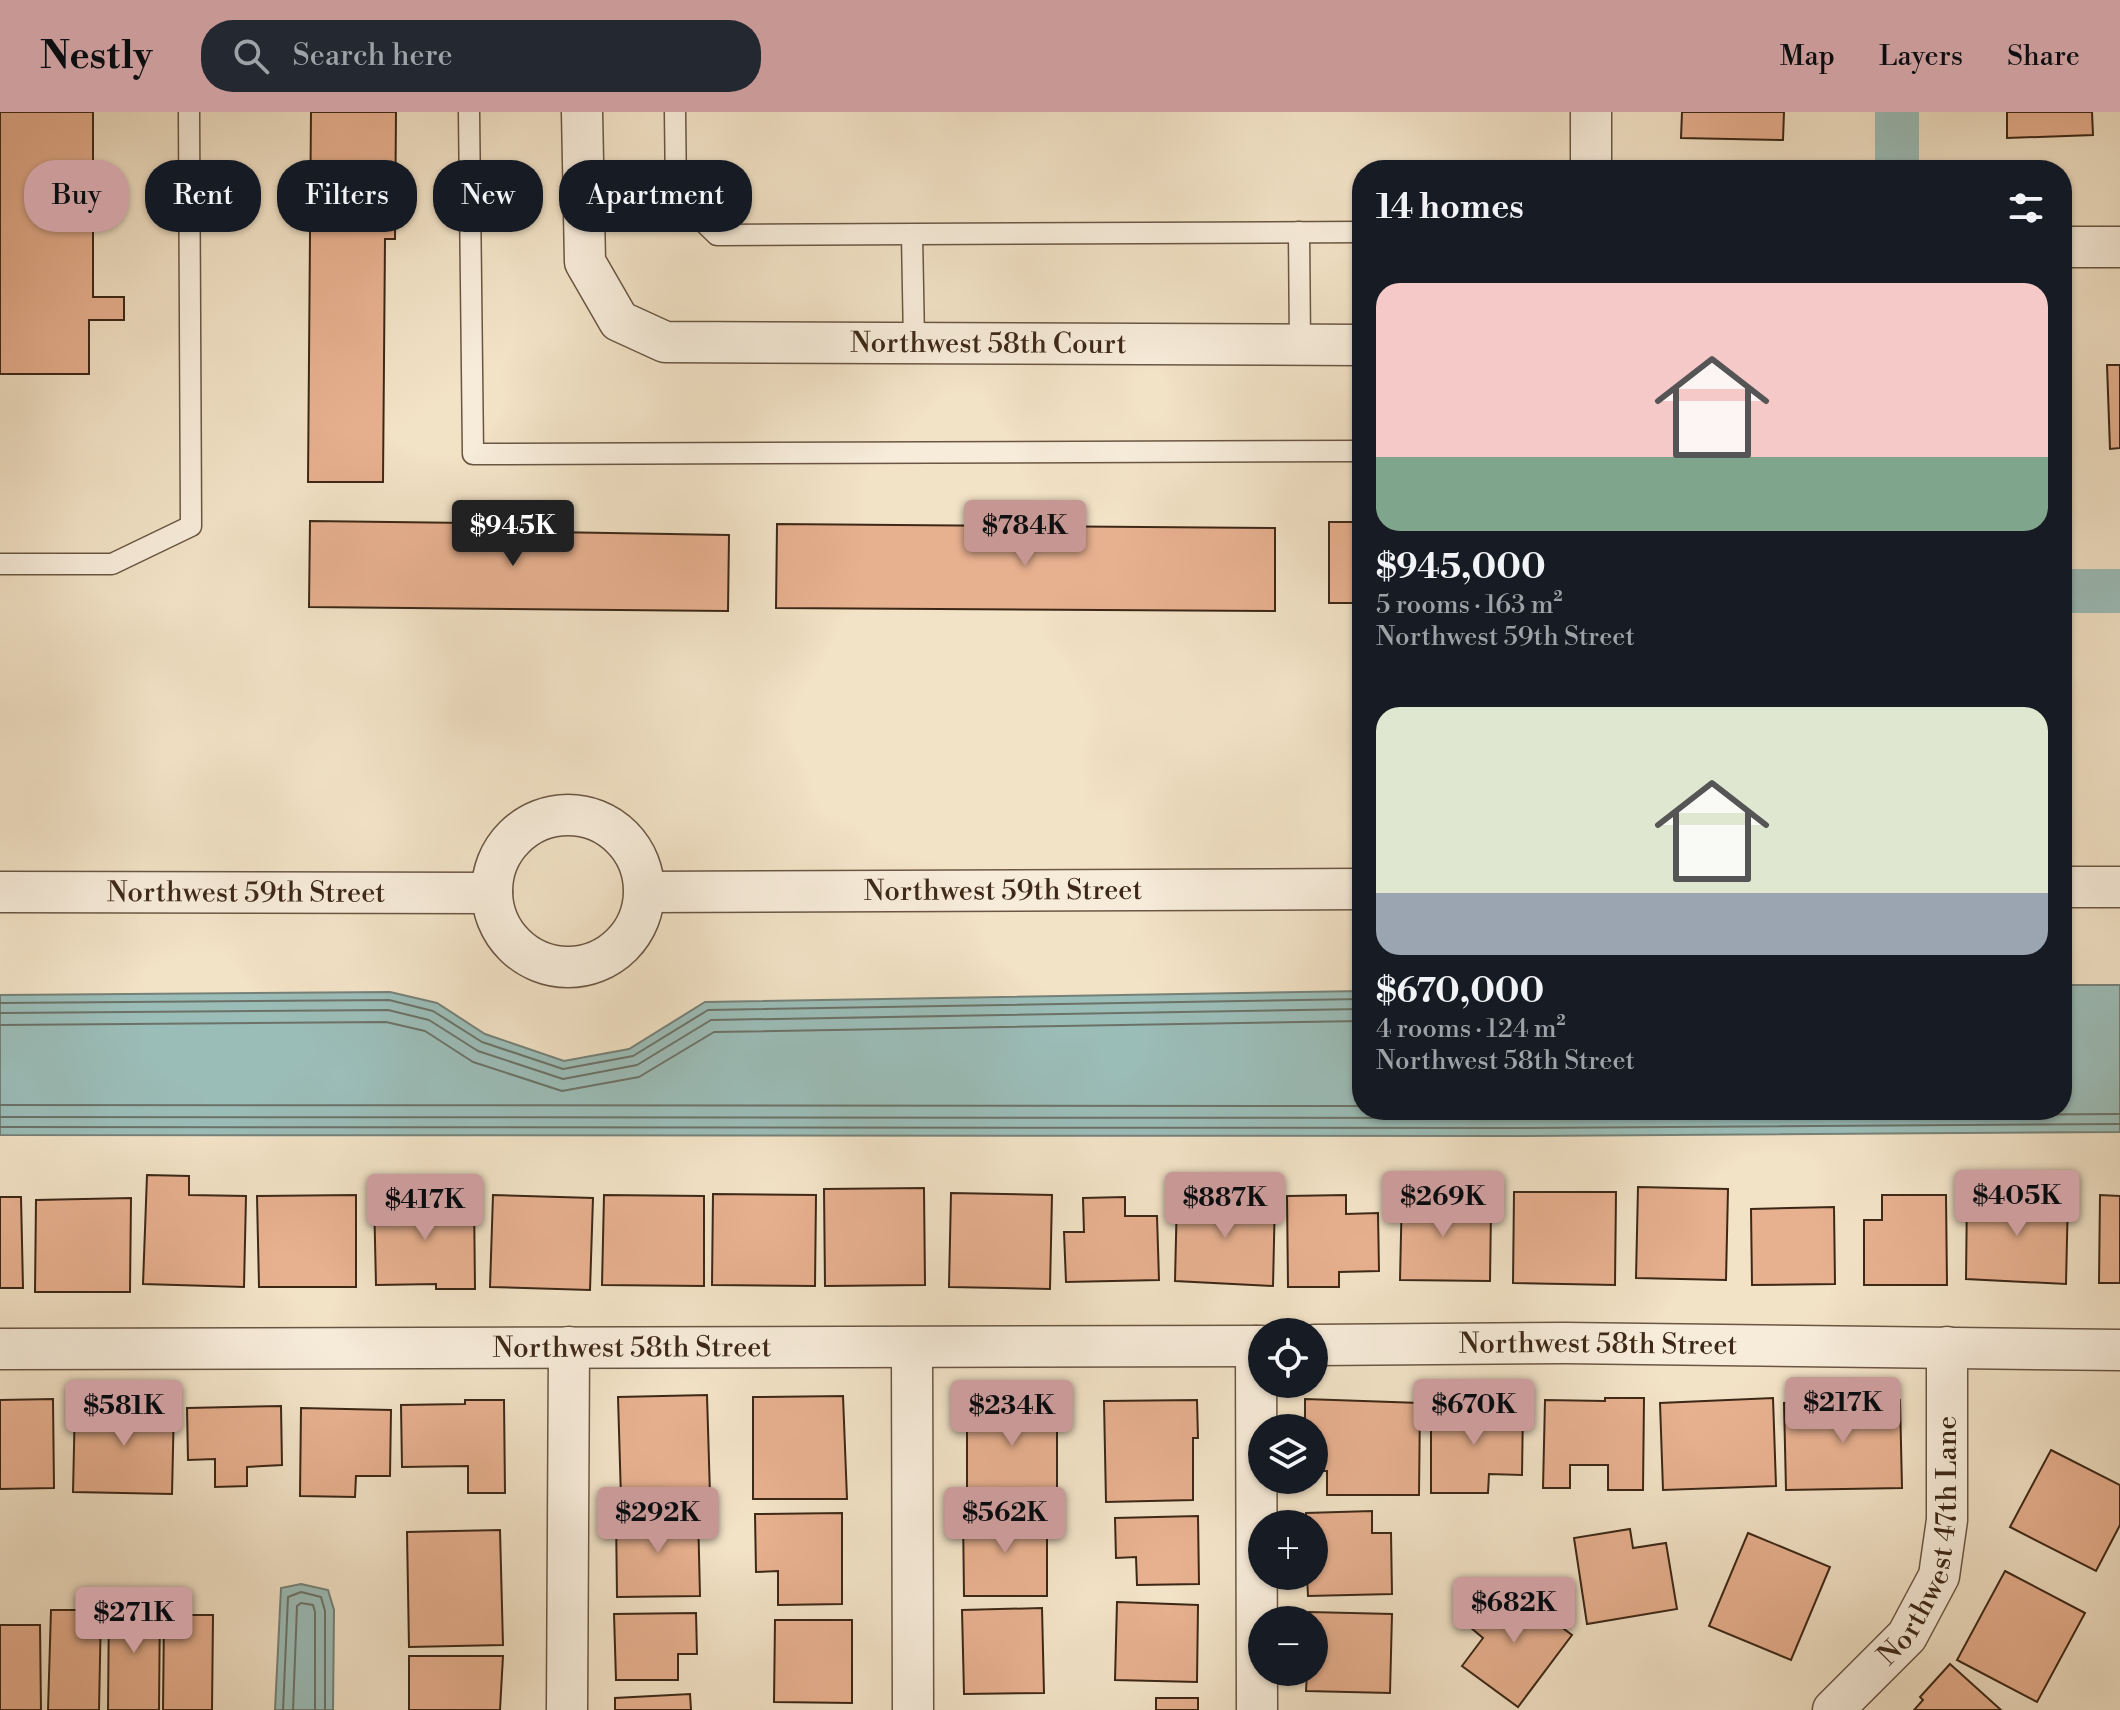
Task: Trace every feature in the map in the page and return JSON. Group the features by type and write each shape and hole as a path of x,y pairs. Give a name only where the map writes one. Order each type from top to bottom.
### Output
{"street":[{"name":"Northwest 58th Court","path":"582,112 585,262 619,321 665,342 1352,345"},
{"path":"1591,112 1591,160"},
{"path":"2072,247 2120,247"},
{"path":"557,815 579,815 600,821 619,833 633,850 643,870 645,892 641,915 622,945 592,964 569,967 546,964 524,953 507,937 496,916 492,893 494,871 517,834 557,815"},
{"path":"2072,887 2120,887"},
{"name":"Northwest 59th Street","path":"645,892 1352,889"},
{"name":"Northwest 59th Street","path":"0,892 492,893"},
{"name":"Northwest 58th Street","path":"1328,1345 2120,1350"},
{"name":"Northwest 58th Street","path":"0,1349 1248,1346"},
{"path":"567,1710 569,1347"},
{"name":"Northwest 47th Lane","path":"1833,1710 1907,1636 1939,1576 1947,1520 1947,1347"},
{"path":"912,1349 913,1710"},
{"path":"1257,1710 1259,1398"}],"lane":[{"path":"0,564 112,564 191,526 189,112"},
{"path":"469,112 473,454 1352,451"},
{"path":"675,112 676,195 717,235 1352,232"},
{"path":"1299,232 1300,344"},
{"path":"912,235 914,342"}],"water":[{"path":"2072,985 2120,985 2120,1132 1513,1136 0,1135 0,995 390,992 437,1003 485,1034 564,1061 629,1049 705,1002 1352,991 1352,1120 2072,1120"},
{"path":"301,1584 328,1590 334,1610 333,1710 275,1710 281,1588"}],"building":[{"path":"0,112 93,112 93,160 24,160 24,232 93,232 93,297 124,297 124,320 89,320 89,374 0,374"},
{"path":"311,112 396,112 396,160 311,160"},
{"path":"1682,112 1784,112 1783,140 1681,138"},
{"path":"2007,112 2092,112 2093,135 2007,138"},
{"path":"310,232 395,232 395,239 385,239 383,482 308,482"},
{"path":"2107,365 2120,365 2120,448 2110,449"},
{"path":"310,521 550,524 550,532 729,535 728,611 309,607"},
{"path":"1329,522 1352,522 1352,603 1329,603"},
{"path":"777,524 1275,528 1275,611 776,608"},
{"path":"147,1175 189,1176 189,1195 246,1196 244,1287 143,1284"},
{"path":"1638,1187 1728,1189 1726,1280 1636,1278"},
{"path":"924,1188 925,1285 825,1286 824,1189"},
{"path":"1402,1190 1458,1192 1457,1210 1491,1211 1490,1281 1400,1280"},
{"path":"1514,1192 1616,1192 1615,1285 1513,1283"},
{"path":"951,1193 1052,1195 1050,1289 949,1287"},
{"path":"1967,1193 2068,1195 2066,1284 1966,1279"},
{"path":"713,1194 816,1195 815,1286 712,1285"},
{"path":"356,1195 356,1287 259,1287 257,1196"},
{"path":"493,1195 593,1198 590,1290 490,1287"},
{"path":"604,1195 704,1196 704,1286 602,1285"},
{"path":"1177,1195 1275,1197 1273,1286 1175,1281"},
{"path":"1346,1195 1346,1214 1378,1213 1379,1271 1339,1272 1339,1287 1288,1287 1287,1196"},
{"path":"1882,1195 1946,1195 1947,1285 1864,1285 1864,1220 1882,1220"},
{"path":"2100,1195 2120,1196 2120,1283 2099,1283"},
{"path":"0,1197 21,1197 23,1288 0,1288"},
{"path":"374,1197 474,1197 475,1289 436,1289 436,1284 376,1285"},
{"path":"1125,1197 1125,1216 1157,1216 1159,1280 1066,1282 1064,1232 1084,1232 1083,1198"},
{"path":"131,1198 130,1292 35,1292 36,1200"},
{"path":"1834,1207 1835,1284 1752,1285 1751,1209"},
{"path":"707,1395 710,1495 621,1498 618,1397"},
{"path":"843,1396 847,1499 753,1499 753,1397"},
{"path":"967,1396 1057,1396 1057,1499 967,1499"},
{"path":"1605,1398 1644,1398 1643,1490 1608,1490 1608,1465 1570,1465 1570,1488 1543,1488 1545,1400 1605,1401"},
{"path":"1773,1398 1776,1486 1663,1490 1660,1403"},
{"path":"53,1399 54,1488 0,1489 0,1400"},
{"path":"1305,1399 1420,1403 1419,1495 1327,1495 1328,1414 1305,1414"},
{"path":"465,1400 504,1400 505,1493 468,1493 468,1466 402,1467 401,1405 465,1404"},
{"path":"1197,1400 1198,1438 1193,1438 1193,1500 1106,1502 1104,1401"},
{"path":"1900,1400 1902,1488 1786,1490 1784,1403"},
{"path":"75,1403 174,1405 172,1494 73,1492"},
{"path":"281,1406 282,1465 247,1467 247,1486 215,1487 215,1459 188,1460 187,1408"},
{"path":"1431,1407 1523,1407 1522,1475 1489,1474 1488,1493 1431,1493"},
{"path":"301,1408 391,1410 390,1476 356,1476 355,1497 300,1496"},
{"path":"2051,1450 2120,1485 2120,1525 2096,1571 2010,1527"},
{"path":"1372,1511 1372,1533 1391,1533 1392,1594 1308,1596 1308,1590 1328,1590 1328,1512"},
{"path":"698,1513 700,1596 617,1597 616,1515"},
{"path":"842,1513 842,1604 778,1605 778,1571 756,1572 755,1514"},
{"path":"1047,1513 1047,1596 964,1596 963,1514"},
{"path":"1198,1516 1199,1584 1137,1585 1136,1557 1116,1558 1115,1518"},
{"path":"1630,1529 1633,1548 1666,1543 1677,1609 1587,1624 1574,1538"},
{"path":"500,1530 503,1645 409,1647 407,1532"},
{"path":"1748,1533 1830,1567 1791,1660 1709,1626"},
{"path":"2005,1571 2085,1613 2037,1702 1957,1660"},
{"path":"1502,1583 1572,1635 1518,1707 1462,1666 1483,1638 1470,1627"},
{"path":"109,1600 160,1601 159,1710 108,1710"},
{"path":"1117,1602 1198,1605 1197,1682 1115,1680"},
{"path":"1042,1608 1044,1693 964,1694 962,1610"},
{"path":"51,1610 101,1610 99,1710 48,1710"},
{"path":"1328,1612 1392,1614 1390,1693 1306,1691 1306,1686 1328,1686"},
{"path":"696,1613 697,1654 678,1654 678,1680 616,1680 614,1614"},
{"path":"164,1615 213,1615 212,1710 163,1710"},
{"path":"775,1620 852,1620 852,1703 774,1702"},
{"path":"0,1625 40,1625 41,1710 0,1710"},
{"path":"409,1656 503,1656 500,1710 409,1710"},
{"path":"1950,1664 2001,1710 1914,1710 1923,1700 1920,1697"},
{"path":"690,1694 691,1710 615,1710 615,1698"},
{"path":"1156,1698 1198,1698 1198,1710 1156,1710"}],"waterway":[{"path":"1897,112 1897,160"},
{"path":"2072,591 2120,591"}]}
